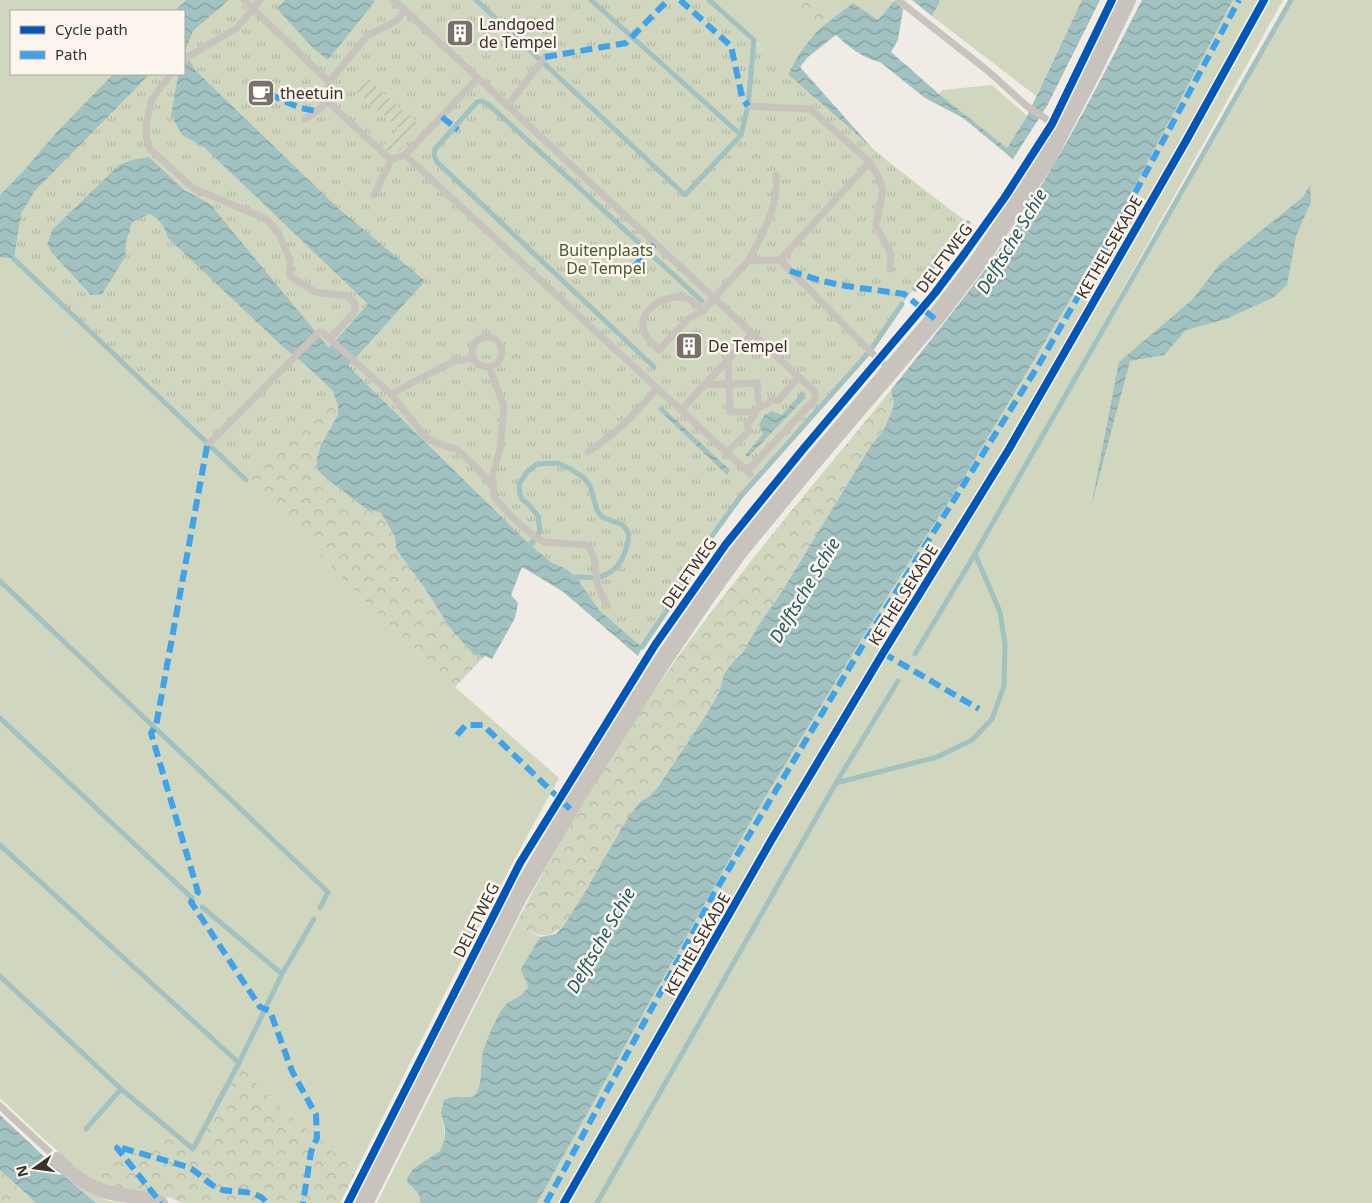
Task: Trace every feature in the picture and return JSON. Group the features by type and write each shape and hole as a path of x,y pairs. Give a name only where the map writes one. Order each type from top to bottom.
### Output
{"street":[{"name":"DELFTWEG","path":"364,1203 518,897 577,796 651,679 740,550 936,317 979,261 1023,196 1063,130 1127,0"},
{"path":"57,1159 74,1175 91,1186 114,1194 146,1197 161,1203"}],"lane":[{"path":"244,0 329,82"},
{"path":"186,59 237,28 260,0"},
{"path":"394,0 815,392 815,399 747,471 656,389 405,155"},
{"path":"898,0 988,71 1028,108 1063,130"},
{"path":"305,119 321,108 327,101 329,82 367,36 396,21 405,10"},
{"path":"507,106 545,57"},
{"path":"170,75 152,98 146,124 150,149 193,188 266,219 278,232 290,260 290,276 315,292 347,296 355,303 355,311 332,341"},
{"path":"374,195 391,160 405,155 477,79"},
{"path":"327,101 391,160"},
{"path":"748,106 810,109 870,162 883,190 876,226 891,254 890,269"},
{"path":"748,261 780,260 870,162"},
{"path":"703,311 694,301 687,298 670,298 661,301 649,309 645,316 643,324 645,333 649,341 659,350 688,320 703,311 748,261 775,206 778,189 776,175"},
{"path":"780,260 891,370"},
{"path":"207,446 319,332 322,332 391,394 426,438 456,449 475,466 493,487"},
{"path":"681,410 752,334"},
{"path":"489,336 496,339 503,347 499,361 489,367 482,367 473,358 476,342 481,337 489,336"},
{"path":"391,394 454,361 473,358"},
{"path":"728,360 730,412 757,410"},
{"path":"489,367 504,406 500,449 492,477 495,498 512,517 531,534 544,542 586,545 594,557 600,592 606,602"},
{"path":"727,452 749,431 747,425 757,410 772,399 778,401 798,377"},
{"path":"704,386 757,383 757,410"},
{"path":"588,452 607,439 638,412 656,389"},
{"path":"0,1106 57,1159"}],"green space":[{"path":"0,0 186,0 176,10 10,10 10,75 112,75 0,195"},
{"name":"Buitenplaats De Tempel","path":"229,0 709,0 851,130 968,223 906,299 870,351 741,496 704,547 686,582 642,647 600,611 576,577 568,570 551,562 333,391 246,480 14,259 21,214 35,191 149,75 185,75 185,40"},
{"path":"709,0 785,0 818,30 801,51 788,74 754,40"},
{"path":"785,0 820,0 832,21 818,30"},
{"path":"820,0 894,1 878,20 853,3 832,21"},
{"path":"939,0 1082,0 1036,96 932,16 939,5"},
{"path":"1233,0 1283,0 1007,497 1291,0 1372,0 1372,1203 537,1203 755,814 897,581 957,489 1113,228"},
{"path":"366,78 421,126 399,151 391,154 383,146 399,128 355,90"},
{"path":"992,85 1027,116 1007,148 939,94 942,90"},
{"path":"0,257 14,259 246,480 372,608 455,687 559,778 481,924 356,1171 264,1092 239,1063 193,1149 176,1136 83,1173 0,1098"},
{"path":"14,259 333,391 338,405 338,414 336,422 319,450 317,458 321,474 365,507 381,513 395,537 396,549 426,590 449,627 474,655 485,656 455,687 372,608 246,480"},
{"path":"891,390 894,405 884,429 870,447 781,593 758,626 742,655 732,663 724,674 719,693 706,715 653,794 640,802 564,925 552,934 540,935 516,924 580,808 651,695 749,564"},
{"path":"516,924 540,937 522,969 529,987 523,995 505,1004 481,1064 482,1078 478,1091 473,1097 452,1097 441,1113 446,1139 440,1151 414,1168 408,1184 418,1194 420,1203 377,1203"},
{"path":"239,1063 264,1092 356,1171 340,1203 182,1203 172,1198 107,1188 83,1173 176,1136 194,1149"},
{"path":"0,1170 20,1189 6,1203 0,1203"},
{"path":"70,1181 108,1201 127,1203 96,1203"},
{"path":"20,1189 36,1203 6,1203"}],"water":[{"path":"186,0 229,0 193,31 185,51 185,10 176,10"},
{"path":"285,0 375,1 328,60 315,50 277,9"},
{"path":"912,0 939,0 939,4 932,16"},
{"path":"1082,0 1100,0 1047,106 1013,159 963,118 925,98 880,62 862,55 836,35 808,57 800,67 873,149 788,74 801,51 818,30 853,3 878,20 894,1 903,9 898,40 891,52 939,94 1007,148 1027,116"},
{"name":"Delftsche Schie","path":"1142,0 1233,0 1113,228 957,489 897,581 755,814 537,1203 420,1203 418,1194 408,1184 407,1178 414,1168 440,1151 445,1139 445,1129 441,1113 444,1100 452,1097 473,1097 477,1092 483,1052 487,1041 504,1006 521,995 528,987 521,969 540,937 556,934 564,925 629,816 640,802 653,794 706,715 719,693 724,674 742,654 870,447 884,429 894,404 891,390 971,288 1017,224 1067,142"},
{"path":"185,51 195,70 339,209 425,281 349,367 530,545 551,562 568,570 576,577 600,611 642,647 638,656 562,591 522,567 511,595 518,603 515,618 492,659 474,655 449,627 426,590 396,549 395,537 381,513 365,508 321,474 317,468 317,458 321,445 338,415 338,406 333,391 281,345 168,238 159,221 149,214 132,222 126,242 125,257 102,294 91,295 51,252 48,243 52,230 119,165 149,157 184,190 210,204 329,348 368,304 204,147 182,135 171,115 178,76 185,75"},
{"path":"112,75 149,75 35,191 21,214 14,259 0,257 0,195"},
{"path":"1310,185 1311,202 1296,236 1287,285 1274,297 1226,319 1186,330 1164,355 1130,361 1091,507 1119,362 1193,299 1219,265 1303,197"},
{"path":"802,392 806,397 748,457 745,455 763,434 759,425 765,414 771,411 782,415"},
{"path":"661,406 730,470 727,475 658,409"},
{"path":"0,1115 96,1203 36,1203 0,1170"}],"waterway":[{"path":"476,0 685,195 741,135 748,106 754,40 709,0"},
{"path":"591,0 741,135"},
{"path":"915,654 975,554 1291,0"},
{"path":"654,367 437,162 434,156 435,149 477,102 482,101 488,104 702,301"},
{"path":"915,289 968,223"},
{"path":"14,259 246,480"},
{"path":"642,647 686,582 704,547 741,496 870,351 902,304"},
{"path":"530,545 540,531 538,516 522,499 519,484 527,472 537,464 557,463 584,478 590,486 597,510 602,517 623,525 629,534 624,554 613,570 600,577 576,577"},
{"path":"836,783 937,757 972,740 992,719 1004,686 1005,644 1000,612 975,554"},
{"path":"0,581 328,892 320,908"},
{"path":"597,1203 836,783 898,681"},
{"path":"0,718 192,898"},
{"path":"0,845 239,1063 282,974 314,919"},
{"path":"202,907 282,974"},
{"path":"0,976 121,1089 193,1149 239,1063"},
{"path":"86,1129 121,1089"}],"marked path":[{"path":"545,57 626,43 668,0"},
{"path":"680,0 731,46 742,97 748,106"},
{"path":"546,1203 715,892 869,635 1038,366 1094,269 1239,0"},
{"path":"269,94 300,108 316,111"},
{"path":"442,117 458,130"},
{"path":"634,267 655,244"},
{"path":"790,271 846,286 904,294 935,319"},
{"path":"207,446 156,726 151,733 198,892 191,902 260,1007 270,1011 292,1071 316,1115 317,1138 311,1152 303,1203"},
{"path":"883,653 979,709"},
{"path":"457,735 466,725 483,725 570,809"},
{"path":"119,1146 117,1148 161,1203"},
{"path":"122,1148 188,1167 218,1188 258,1195 267,1203"}],"cycle path":[{"path":"348,1203 520,863 655,645 726,544 935,293 1005,197 1052,124 1112,0"},
{"name":"KETHELSEKADE","path":"564,1203 772,839 883,653 1009,449 1186,141 1264,0"}],"place":[{"name":"Landgoed de Tempel","path":"460,33"},
{"name":"theetuin","path":"261,93"},
{"name":"De Tempel","path":"689,346"}]}
